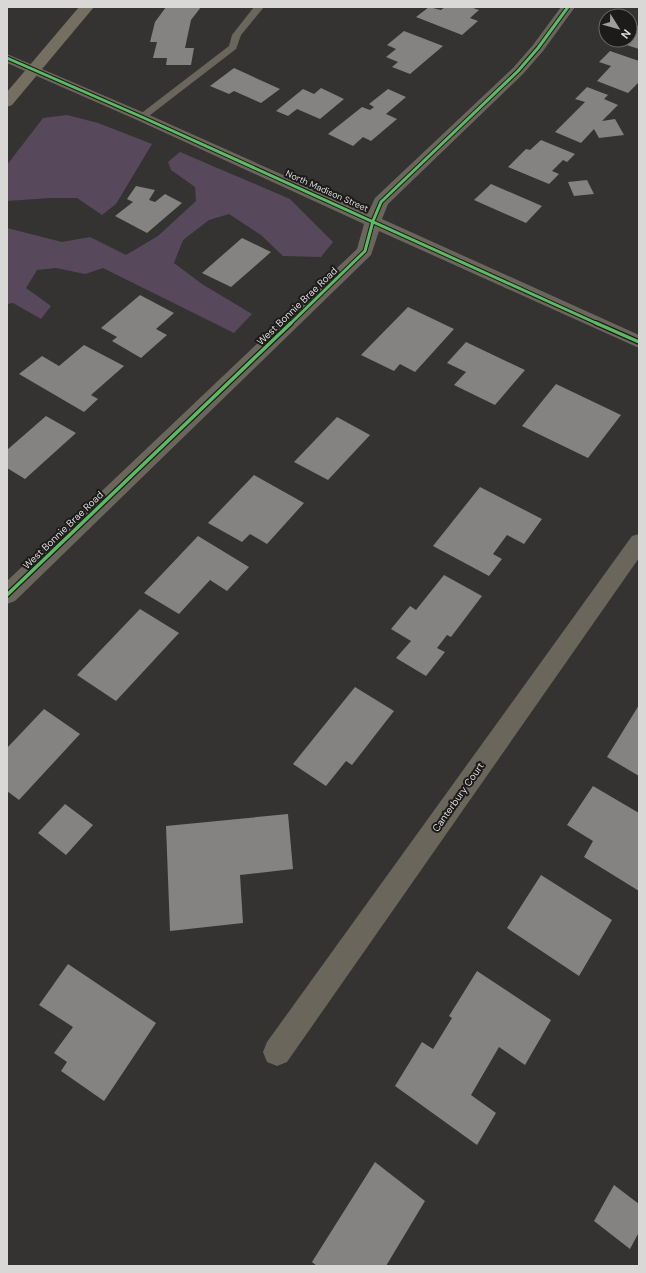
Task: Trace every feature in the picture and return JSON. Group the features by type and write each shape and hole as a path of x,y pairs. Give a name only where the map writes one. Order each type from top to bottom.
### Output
{"main road":[{"path":"7,102 87,7"}],"street":[{"name":"West Bonnie Brae Road","path":"7,595 365,251 373,221 381,202 518,71 538,48 568,7"},
{"name":"North Madison Street","path":"7,58 33,71 142,117 639,342"},
{"name":"Canterbury Court","path":"277,1052 639,542"}],"lane":[{"path":"142,117 233,47 237,35 259,7"}],"shaded area":[{"path":"67,115 98,123 152,144 116,204 102,215 77,198 7,201 7,165 43,118"},
{"path":"180,152 290,199 333,242 321,257 283,256 261,235 229,214 209,220 183,240 174,263 202,284 252,314 234,333 103,268 85,274 56,268 37,270 26,288 51,306 41,319 13,303 7,304 7,228 62,242 90,237 126,255 158,236 196,201 195,187 171,170 168,162"}],"building":[{"path":"166,7 201,7 191,20 185,48 194,48 191,65 166,65 167,58 153,58 157,42 150,42 155,22"},
{"path":"429,7 441,10 445,7 470,7 479,10 470,18 478,21 462,35 416,17"},
{"path":"639,24 639,49 636,48 638,48"},
{"path":"404,31 443,46 410,74 392,67 398,62 386,57 396,49 387,45"},
{"path":"610,51 639,61 639,82 628,93 597,81 611,66 599,62"},
{"path":"234,68 280,89 261,103 234,91 229,94 210,86"},
{"path":"587,87 608,95 604,99 618,105 602,121 615,119 624,135 599,138 594,129 581,143 555,132 585,102 575,99"},
{"path":"321,88 344,99 320,119 297,109 288,116 276,111 303,89 314,94"},
{"path":"388,89 406,97 386,114 397,119 371,141 363,137 353,146 328,134 362,107 370,110 374,107 369,104"},
{"path":"541,140 575,154 567,162 563,160 552,171 559,174 549,184 508,167 526,149 530,150"},
{"path":"587,180 594,194 574,196 568,182"},
{"path":"491,184 542,206 526,223 474,200"},
{"path":"136,186 155,190 149,200 155,202 165,194 182,203 147,233 115,216 133,202 127,199"},
{"path":"242,238 271,252 231,287 202,273"},
{"path":"140,295 174,313 156,329 167,335 141,358 112,341 117,337 101,328"},
{"path":"408,307 454,329 415,372 400,364 394,371 361,355"},
{"path":"466,342 525,370 495,405 454,385 466,372 447,363"},
{"path":"84,345 124,366 91,395 98,399 84,412 19,374 42,356 59,366"},
{"path":"556,384 621,415 588,458 522,426"},
{"path":"46,416 76,433 25,479 7,468 7,450"},
{"path":"337,417 370,435 328,480 294,462"},
{"path":"254,475 304,503 267,544 250,534 242,542 208,523"},
{"path":"480,487 542,519 524,544 507,535 493,554 502,559 489,576 433,546"},
{"path":"198,536 249,567 227,591 210,580 179,614 144,593"},
{"path":"444,575 482,596 451,637 447,635 437,648 445,652 426,676 396,658 411,641 391,629 410,606 416,610"},
{"path":"140,609 179,633 116,701 77,675"},
{"path":"355,687 394,711 352,765 346,761 326,786 293,764"},
{"path":"639,705 639,776 607,757"},
{"path":"44,709 80,734 19,800 7,791 7,748"},
{"path":"593,786 639,813 639,891 584,857 593,841 567,825"},
{"path":"65,804 93,825 66,855 38,833"},
{"path":"288,814 293,869 240,875 243,923 170,931 166,826"},
{"path":"541,875 612,920 579,976 507,928"},
{"path":"68,964 156,1023 104,1101 61,1071 67,1062 54,1053 73,1027 39,1005"},
{"path":"477,971 551,1020 525,1065 499,1047 471,1095 496,1113 477,1145 395,1086 422,1042 433,1049 452,1018 449,1016"},
{"path":"375,1162 425,1201 386,1266 317,1266 312,1262"},
{"path":"614,1185 639,1204 639,1232 630,1249 594,1221"}],"cycle path":[{"path":"7,595 365,251 373,221 381,202 518,71 538,48 568,7"},
{"path":"7,58 142,117 639,342"}]}
